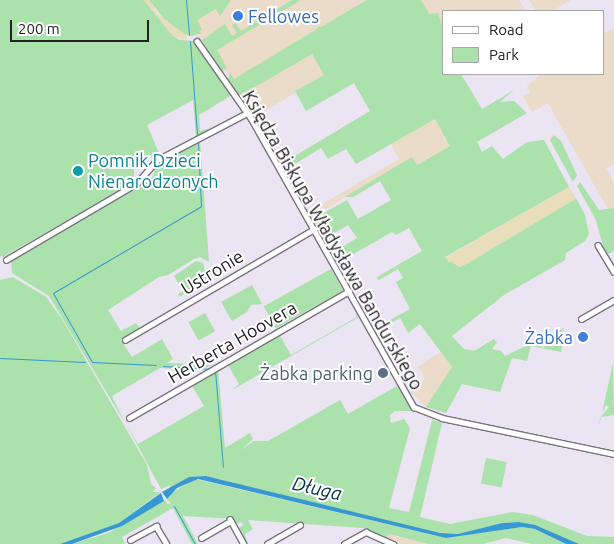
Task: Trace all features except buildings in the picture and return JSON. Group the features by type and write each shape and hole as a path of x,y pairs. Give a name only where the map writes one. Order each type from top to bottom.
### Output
{"street":[{"name":"Księdza Biskupa Władysława Bandurskiego","path":"196,40 247,113 408,398 419,410 614,454"},
{"path":"6,260 137,183 158,160 247,113"},
{"name":"Ustronie","path":"125,340 314,229"},
{"path":"598,245 614,272"},
{"name":"Herberta Hoovera","path":"129,418 214,366 349,292"},
{"path":"581,319 614,300"},
{"path":"201,538 230,520 244,544"},
{"path":"267,544 300,525"},
{"path":"130,540 156,526 167,544"},
{"path":"344,544 366,532 393,544"}],"shaded area":[{"path":"231,0 371,0 233,81 190,24"},
{"path":"418,0 519,0 525,10 442,10 442,40"},
{"path":"529,0 571,0 554,10 535,10"},
{"path":"614,28 614,164 606,168 614,182 614,208 608,210 548,103 532,112 523,96 530,92 527,86 540,75 604,75 604,33"},
{"path":"311,53 324,75 254,118 241,95"},
{"path":"435,119 451,145 416,165 412,158 317,214 314,209 399,159 391,144"},
{"path":"441,352 452,367 426,407 411,392 425,378 418,367"},
{"path":"390,534 428,544 396,544 385,537"}],"green space":[{"path":"0,0 144,0 173,36 180,40 193,41 232,95 199,115 200,131 210,128 196,137 193,100 147,125 159,153 134,165 134,182 3,257 0,256"},
{"path":"149,0 231,0 220,16 216,9 197,20 202,29 199,32 203,33 191,36 180,33 164,19"},
{"path":"292,0 301,0 217,50 227,68 221,72 202,40 225,24 232,36 237,33 232,25 235,23 241,31"},
{"path":"367,0 421,0 429,14 438,13 442,25 442,75 462,75 482,109 514,90 500,102 514,101 527,113 477,142 482,152 492,146 503,159 527,142 544,140 569,187 445,257 449,262 455,262 459,267 468,263 576,198 585,215 589,234 585,241 566,253 565,260 504,295 452,336 464,349 474,351 494,339 497,342 492,349 501,351 505,356 564,328 560,334 558,331 540,342 542,348 547,345 552,347 563,341 561,352 531,346 527,361 512,358 500,392 462,384 446,413 426,407 452,367 420,324 408,333 400,318 376,332 374,329 410,309 396,282 403,278 398,269 379,280 377,277 422,251 409,228 396,235 392,232 338,263 332,253 357,238 348,225 324,239 313,219 347,200 358,219 391,200 380,181 353,197 345,197 412,157 417,165 450,146 435,119 356,164 346,149 328,159 321,148 285,170 283,163 370,111 354,83 306,111 295,91 324,75 312,54 241,95 237,94 228,79 230,73 234,79 319,26 321,27"},
{"path":"554,135 561,141 577,175 573,182 550,140"},
{"path":"200,140 209,262 200,257 194,259 168,275 159,277 108,310 121,331 136,323 140,329 121,340 132,357 162,339 173,359 167,363 212,365 201,370 160,368 112,396 125,423 49,296 12,273 11,261 96,210 141,187 153,176 156,166"},
{"path":"580,182 599,210 614,208 614,251 606,255 595,218 577,186"},
{"path":"196,261 203,263 207,281 179,297 178,294 183,291 174,276"},
{"path":"331,269 343,291 276,328 264,306"},
{"path":"13,277 46,297 62,319 147,465 151,484 156,488 152,492 161,492 119,523 60,544 0,544 0,280"},
{"path":"252,285 262,304 251,305 247,312 232,321 221,302"},
{"path":"205,313 215,331 199,341 188,322"},
{"path":"355,313 359,317 232,390 239,384 227,363 279,334 291,355 357,317"},
{"path":"613,363 614,415 601,417 599,426 600,418 609,407 606,405 602,413"},
{"path":"218,368 225,448 250,433 253,439 241,450 254,441 268,441 340,400 348,414 397,386 413,411 395,411 390,415 391,423 404,419 410,428 389,508 409,512 432,420 442,423 420,517 450,524 512,512 533,515 587,536 614,537 614,544 579,544 519,522 502,523 458,534 430,532 206,476 189,477 169,489 170,485 161,489 126,424 138,444 204,406 191,384"},
{"path":"486,458 507,462 502,488 481,484"},
{"path":"195,479 446,538 522,527 535,529 566,544 532,544 506,538 483,544 428,544 390,534 386,537 363,528 248,520 253,529 245,534 248,544 239,528 243,525 241,522 237,524 234,519 183,516 198,544 192,544 173,508 122,537 125,544 72,544 108,533 166,500 167,504 171,504 167,499 171,493"}],"sand":[{"path":"144,0 149,0 158,14 187,36 187,40 173,36"},
{"path":"569,187 576,198 574,200 468,263 459,267 445,258"}],"water":[{"path":"206,476 440,533 458,534 502,523 519,522 535,525 579,544 566,544 535,529 522,527 446,538 198,479 177,488 167,499 162,492 189,477"},
{"path":"161,493 164,501 122,526 72,544 60,544 119,523"}],"waterway":[{"path":"186,0 189,35"},
{"path":"190,41 197,135"},
{"path":"92,362 53,293 201,206 198,142"},
{"path":"0,358 85,362"},
{"path":"92,362 156,365"},
{"path":"163,366 212,369"},
{"path":"215,370 223,467"},
{"path":"174,506 195,544"}],"place":[{"name":"Fellowes","path":"238,16"},
{"name":"Pomnik Dzieci Nienarodzonych","path":"78,171"},
{"name":"Żabka","path":"583,337"},
{"name":"Żabka parking","path":"383,373"}],"water label":[{"name":"Długa","path":"317,489"}]}
